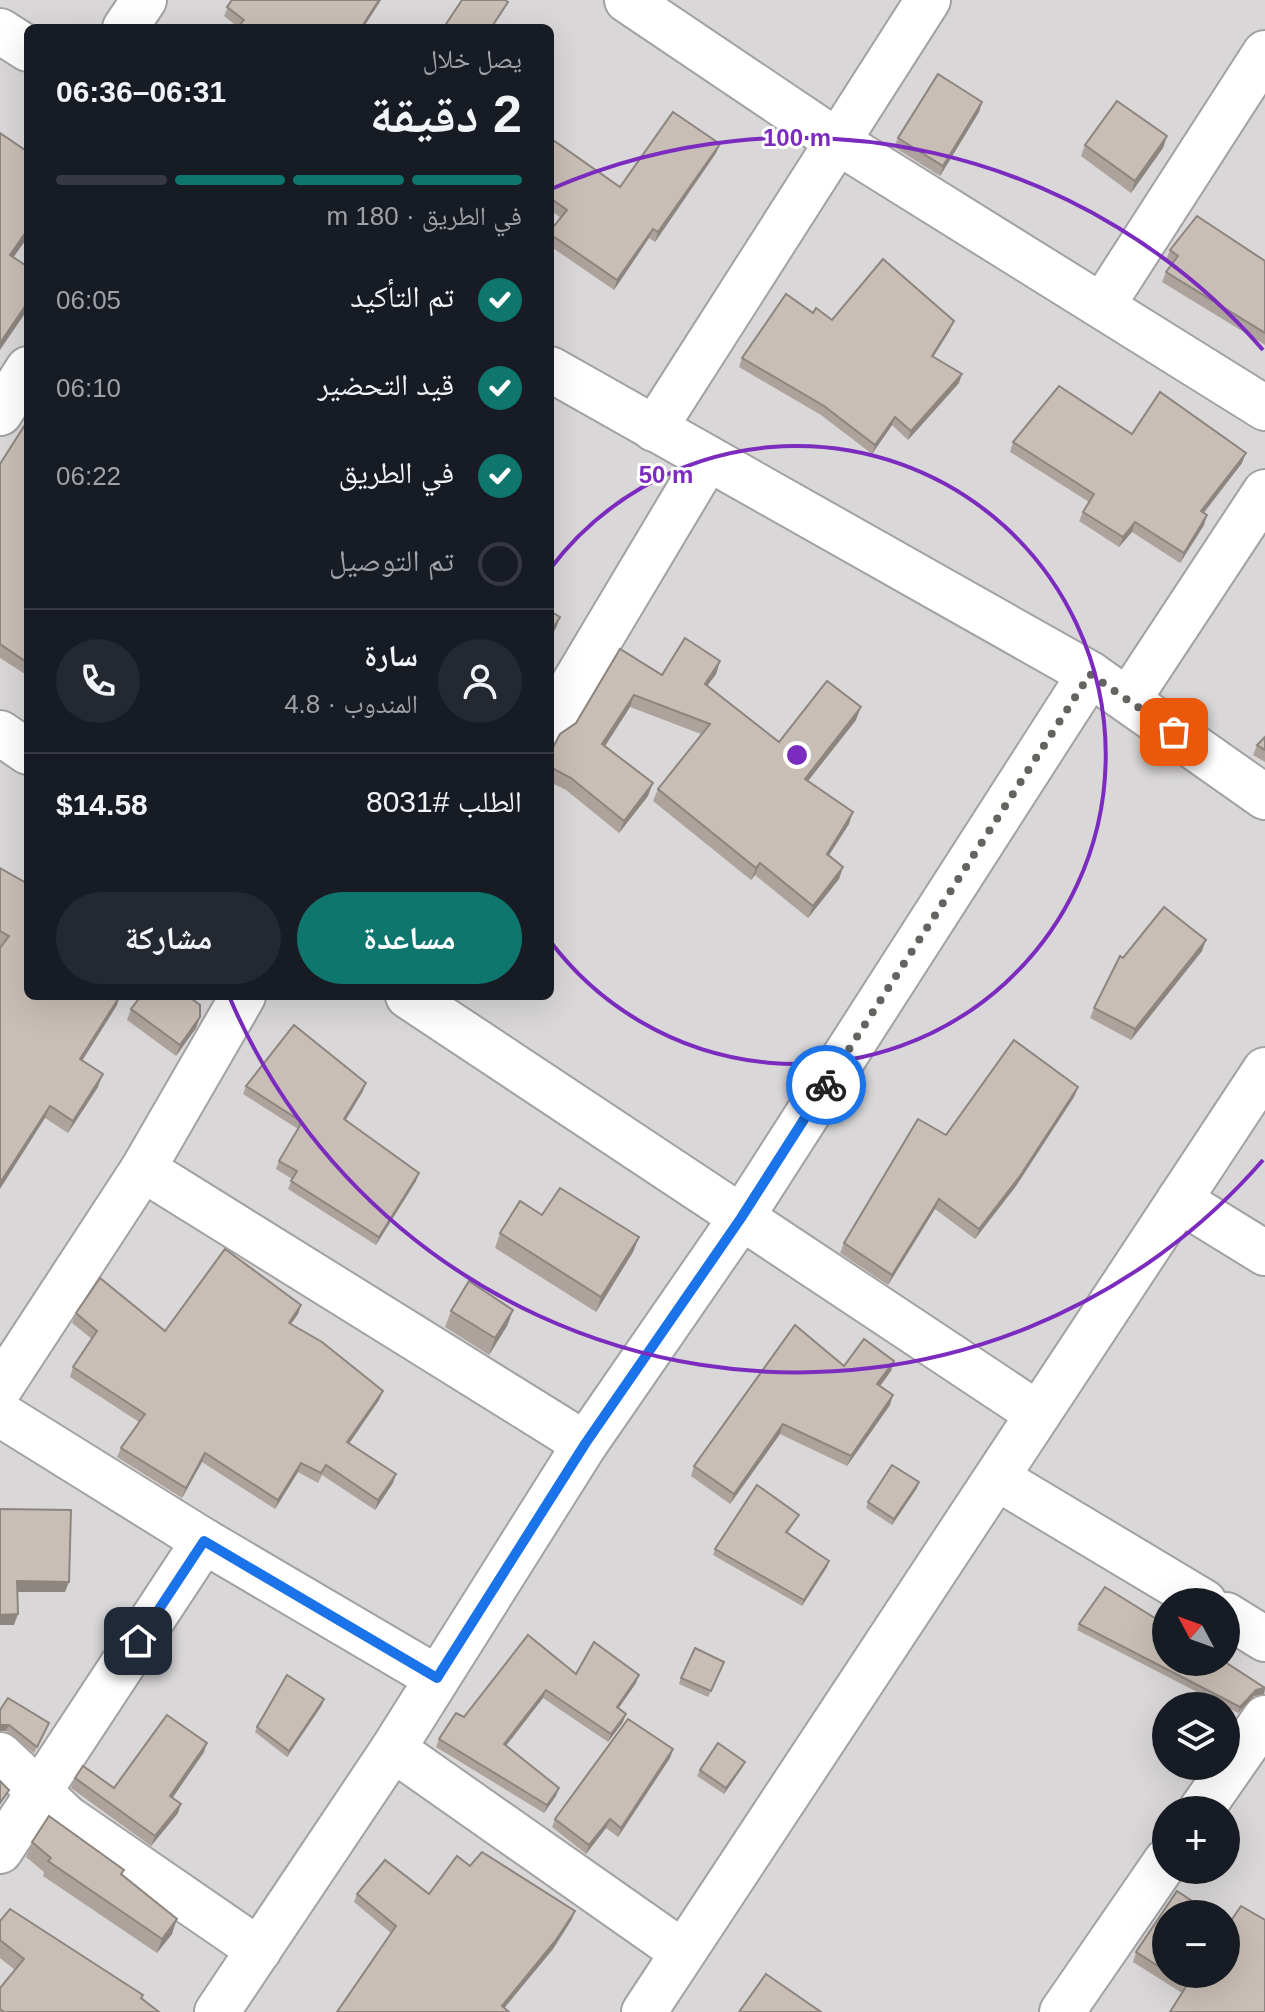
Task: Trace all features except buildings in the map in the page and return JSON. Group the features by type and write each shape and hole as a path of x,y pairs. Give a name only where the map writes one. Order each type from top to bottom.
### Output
{"street":[{"path":"128,24 144,0"},
{"path":"627,0 835,140 1265,408"},
{"path":"654,429 835,140 928,0"},
{"path":"0,31 24,46"},
{"path":"1102,306 1265,53"},
{"path":"554,371 1090,674 1265,797"},
{"path":"0,413 24,375"},
{"path":"554,716 707,460"},
{"path":"1128,700 1265,492"},
{"path":"217,2012 393,1749 585,1444 741,1218 1090,674"},
{"path":"0,1388 143,1169 241,1000"},
{"path":"414,1000 1038,1414"},
{"path":"644,2012 681,1951 1265,1070"},
{"path":"143,1169 585,1444"},
{"path":"1179,1200 1265,1253"},
{"path":"0,1414 204,1541 437,1678"},
{"path":"997,1478 1181,1588"},
{"path":"0,1851 204,1541"},
{"path":"1240,1624 1265,1639"},
{"path":"1211,1796 1265,1718"},
{"path":"393,1749 681,1951"},
{"path":"0,1755 67,1818 259,1950"},
{"path":"1062,2012 1152,1881"}],"shaded area":[{"path":"0,0 1265,0 1265,2012 0,2012"}],"way so far":[{"path":"826,1085 1090,674 1174,732"}],"route":[{"path":"138,1641 204,1541 437,1678 585,1444 741,1218 826,1085"}]}
